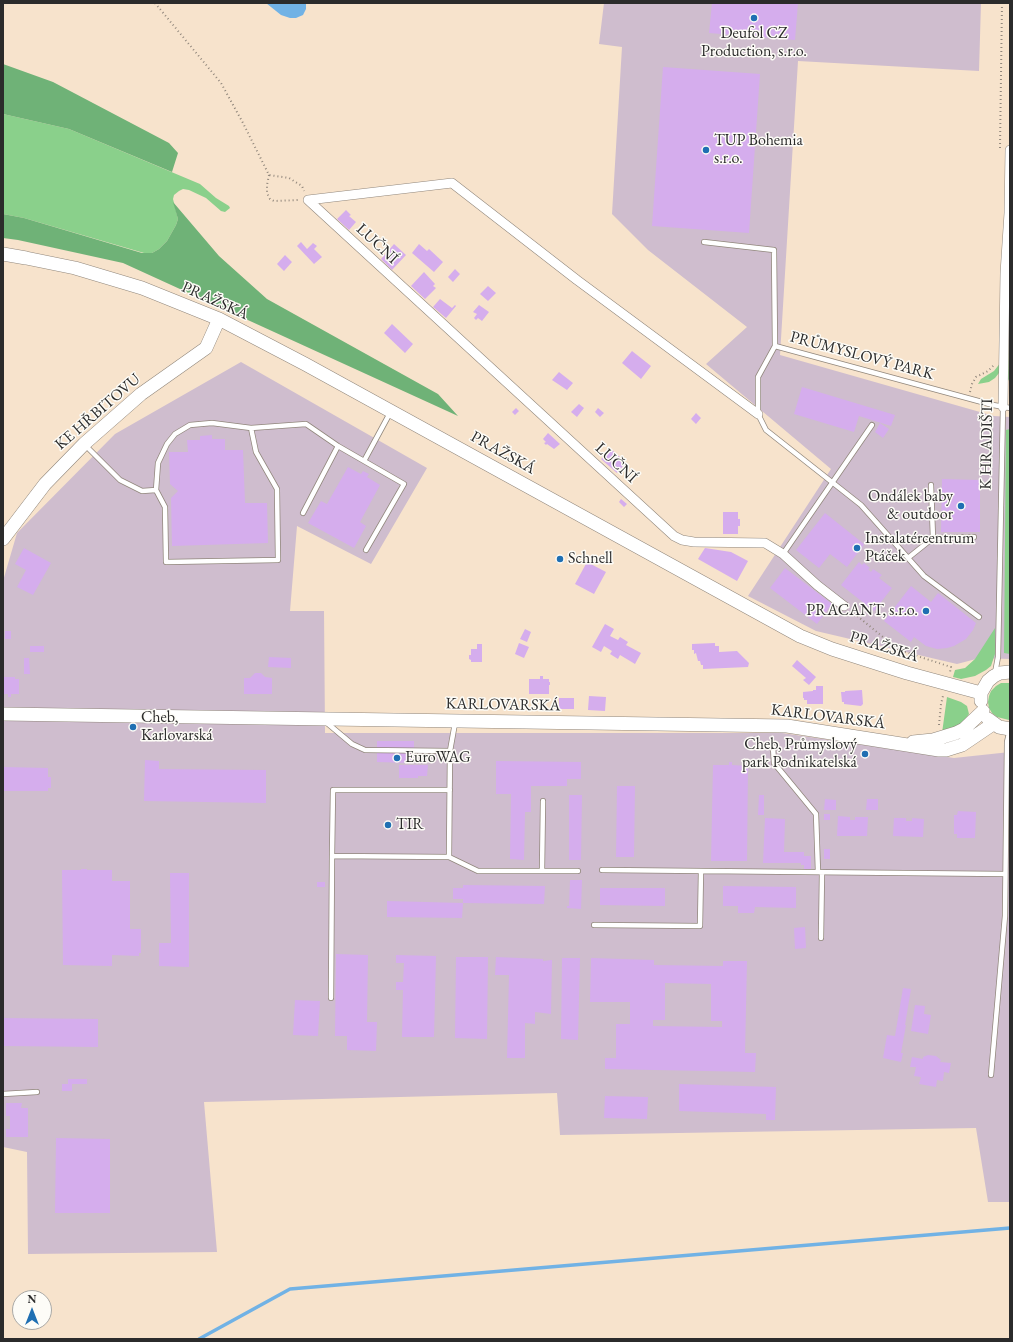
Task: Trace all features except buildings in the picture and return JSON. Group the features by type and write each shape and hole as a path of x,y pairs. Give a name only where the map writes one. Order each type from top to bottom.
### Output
{"main road":[{"name":"PRAŽSKÁ","path":"3,254 74,268 142,288 219,319 306,364 800,636 832,649 981,694"},
{"name":"KE HŘBITOVU","path":"3,539 45,484 84,444 141,394 206,348 219,319"},
{"path":"1010,672 1000,673 994,676 988,681 981,694 981,705 985,716 993,724 1010,729"},
{"path":"894,743 922,742 956,733 964,729 983,711"},
{"name":"KARLOVARSKÁ","path":"3,714 787,726 932,750 946,750 966,742 993,724"}],"street":[{"name":"K HRADIŠTI","path":"1006,408 1005,273 1009,213 1010,150"},
{"path":"308,200 452,183 577,280 758,414"},
{"name":"LUČNÍ","path":"308,200 674,536 682,540 694,542 765,543 783,554 817,585 844,606"},
{"name":"K HRADIŠTI","path":"1009,213 1010,224"}],"lane":[{"name":"PRŮMYSLOVÝ PARK","path":"704,242 774,250 775,346 1006,408"},
{"path":"775,346 758,377 758,414 766,430 861,505 924,576 979,617"},
{"name":"K HRADIŠTI","path":"994,676 998,657 1006,408"},
{"path":"364,461 391,411"},
{"path":"251,428 256,452 276,488 278,560 166,562 165,507 156,490 158,463 166,444 175,434 190,426 212,423 251,428 306,424 338,446 404,484 366,550"},
{"path":"783,554 872,425"},
{"path":"84,444 120,480 142,491 156,490"},
{"path":"303,513 338,446"},
{"path":"931,485 933,538"},
{"path":"908,558 933,538 974,537"},
{"path":"323,719 352,744 365,750 450,751"},
{"path":"449,856 450,751 455,721"},
{"path":"991,1075 1005,916 1007,742 1010,729"},
{"path":"773,747 774,763 816,814 820,872 821,938"},
{"path":"331,998 333,790 450,790"},
{"path":"542,872 543,800"},
{"path":"332,856 449,856 478,871 578,872"},
{"path":"602,870 1005,874"},
{"path":"594,924 700,926 700,871"},
{"path":"3,1094 37,1092"}],"path":[{"path":"155,3 220,83 243,123 269,175 267,193 270,199 274,202 308,200 302,186 289,178 269,175"},
{"path":"1000,150 1002,3"},
{"path":"968,398 972,384 976,377 988,371 996,364"},
{"path":"844,606 899,650 951,667 941,704 939,738"}],"shaded area":[{"path":"604,3 981,3 979,71 798,61 780,355 994,416 1010,417 1010,659 980,658 957,664 816,631 748,596 831,469 706,364 747,327 648,250 612,214 622,47 599,44"},
{"path":"241,362 427,468 371,564 297,526 290,611 324,611 325,733 782,733 954,758 1010,752 1010,1202 988,1202 976,1128 560,1135 557,1093 204,1102 217,1252 28,1254 27,1152 3,1147 3,581 17,533 115,434"}],"green space":[{"path":"3,64 53,82 169,143 178,153 172,172 69,129 3,114"},
{"path":"3,114 69,129 200,184 230,208 225,212 221,211 206,198 189,190 183,189 179,191 174,195 173,199 178,219 176,225 167,241 159,249 152,253 144,253 24,218 3,214"},
{"path":"173,202 219,256 267,299 438,394 458,416 123,263 3,238 3,214 24,218 142,253 152,253 159,249 167,241 176,225 178,219"},
{"path":"1010,282 1010,383 1008,379"},
{"path":"1001,362 999,373 995,378 989,382 978,384 981,379 994,371"},
{"path":"1010,429 1010,654 1004,653 1006,430"},
{"path":"995,628 995,654 991,666 975,676 961,679 953,677 955,670 965,668 975,659"},
{"path":"1001,683 1010,683 1010,720 997,717 989,708 988,702 991,691"},
{"path":"947,697 967,706 969,714 962,724 942,733"}],"water":[{"path":"266,3 306,3 306,9 303,15 296,18 290,18 281,15"}],"waterway":[{"path":"199,1339 290,1289 1010,1228"}],"place":[{"name":"Deufol CZ Production, s.r.o.","path":"754,18"},
{"name":"TUP Bohemia s.r.o.","path":"706,150"},
{"name":"Ondálek baby & outdoor","path":"961,506"},
{"name":"Instalatércentrum Ptáček","path":"857,548"},
{"name":"Schnell","path":"560,559"},
{"name":"PRACANT, s.r.o.","path":"926,611"},
{"name":"Cheb, Karlovarská","path":"133,727"},
{"name":"Cheb, Průmyslový park Podnikatelská","path":"865,754"},
{"name":"EuroWAG","path":"397,758"},
{"name":"TIR","path":"388,825"}]}
